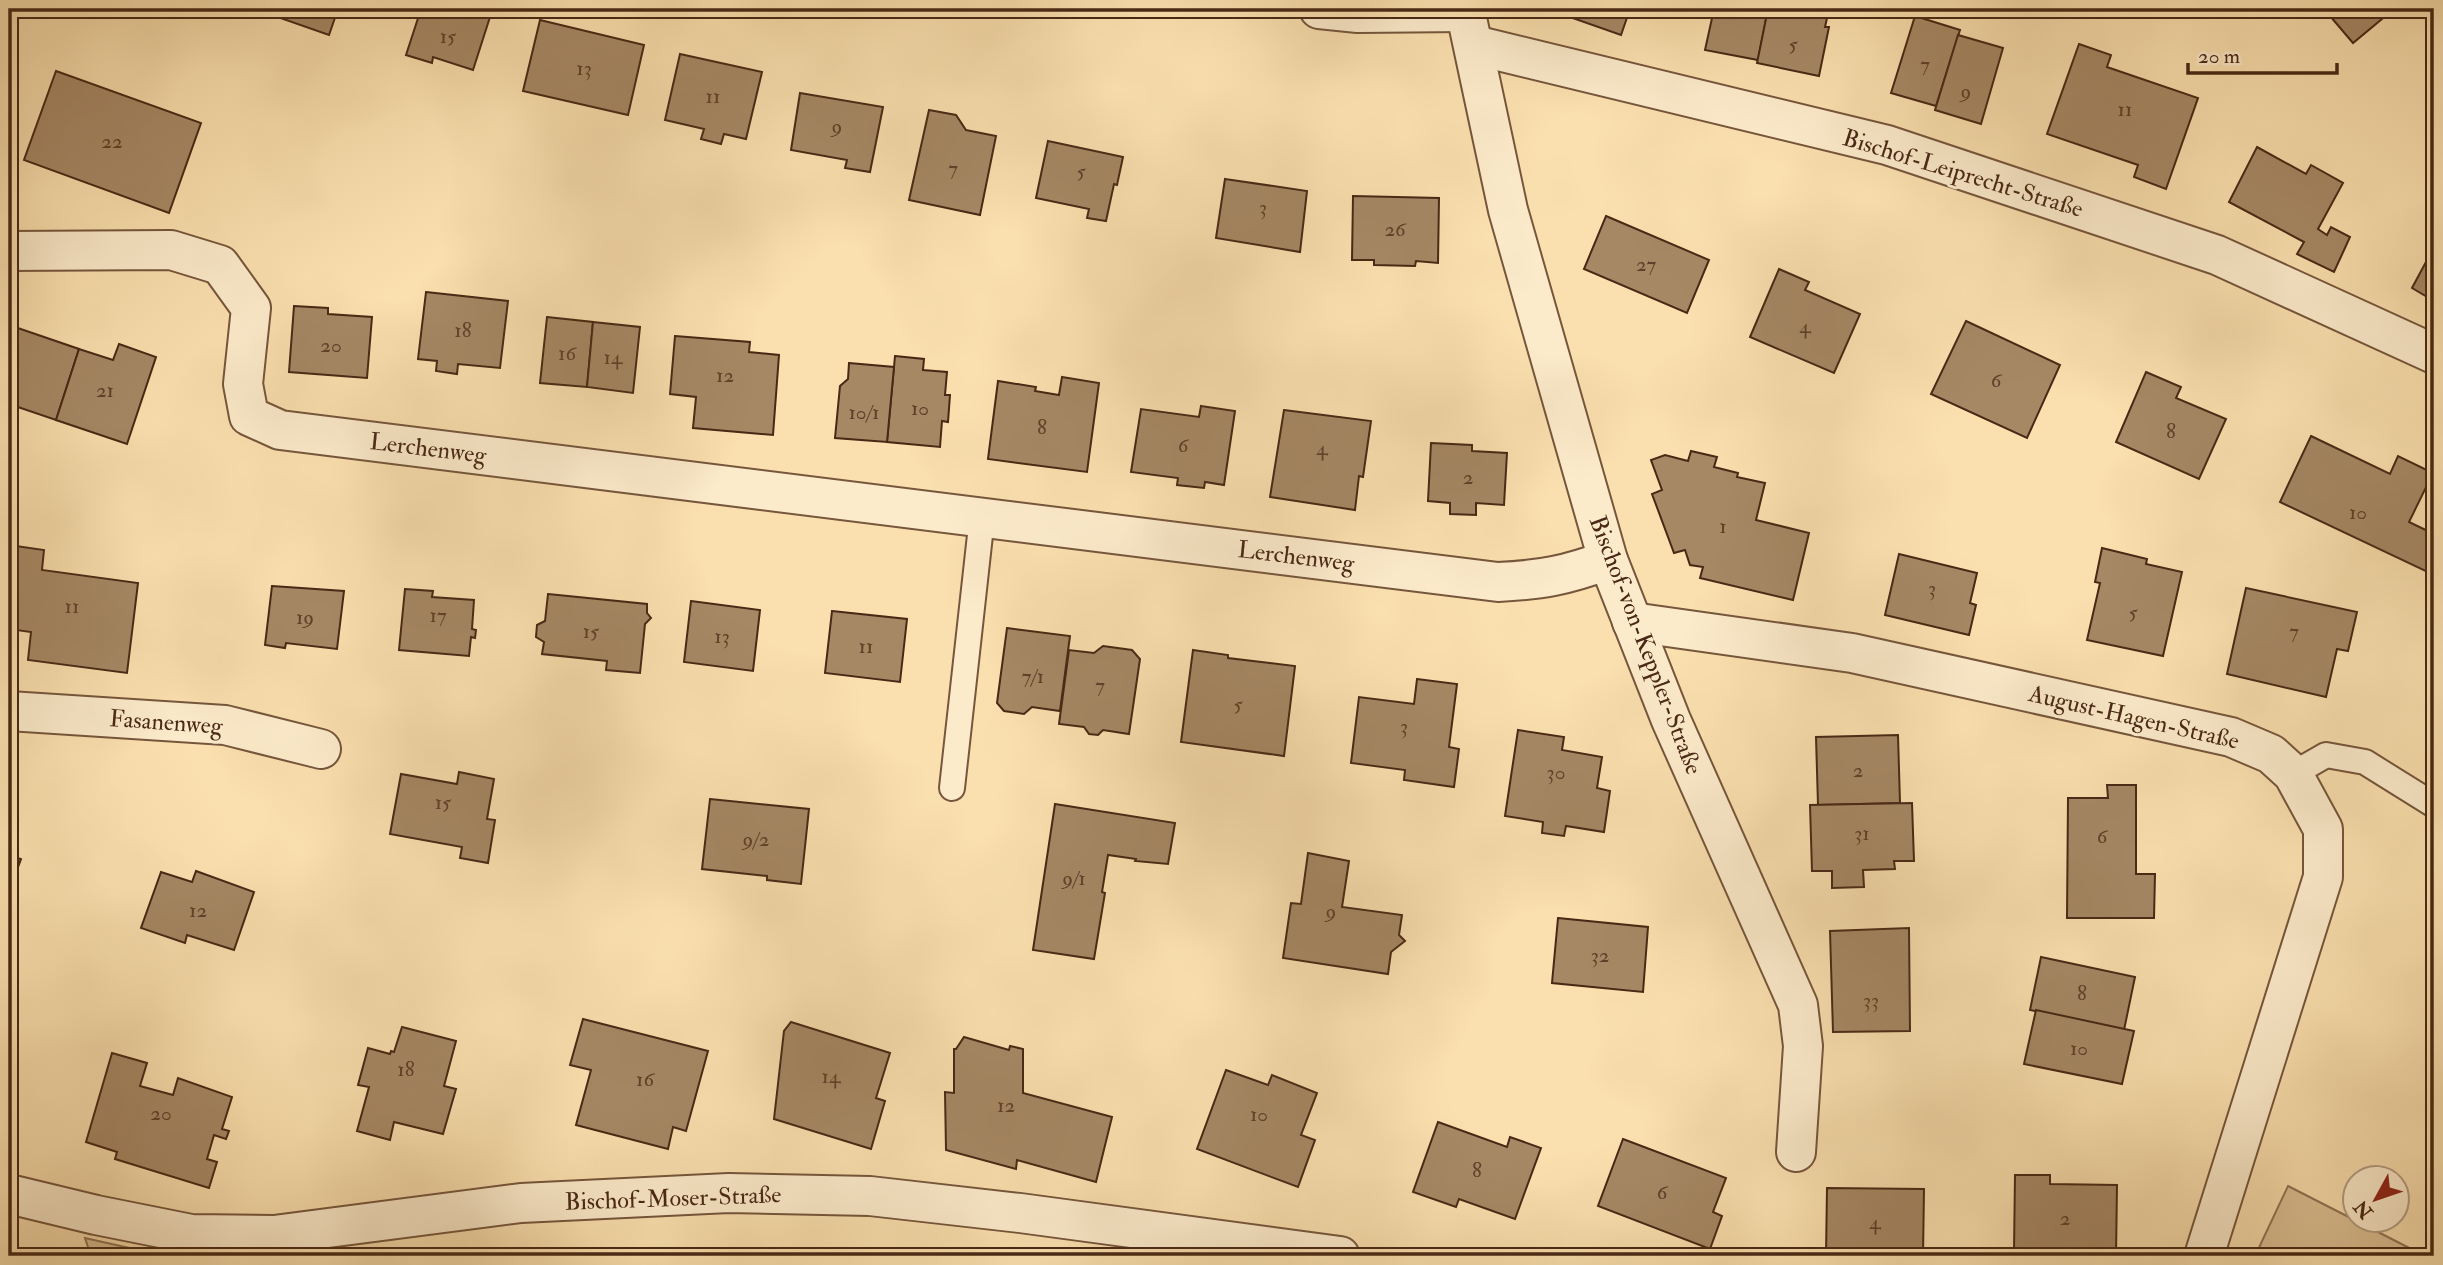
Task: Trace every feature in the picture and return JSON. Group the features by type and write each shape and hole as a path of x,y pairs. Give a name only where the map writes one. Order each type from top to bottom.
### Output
{"street":[{"name":"Bischof-Leiprecht-Straße","path":"1319,9 1468,22 1887,145 2217,255 2434,354"},
{"name":"Bischof-von-Keppler-Straße","path":"1468,22 1508,210 1608,560 1671,720 1798,1005 1802,1046 1796,1152"},
{"name":"Lerchenweg","path":"9,251 171,250 220,265 251,308 243,384 249,416 280,430 1498,582 1571,574 1608,560"},
{"name":"August-Hagen-Straße","path":"1632,622 1852,653 2231,737 2271,754 2293,774 2323,829 2323,877 2204,1256"},
{"name":"Fasanenweg","path":"9,711 225,724 321,750"},
{"name":"Bischof-Moser-Straße","path":"9,1194 191,1234 276,1246 521,1203 742,1193 884,1198 1020,1213 1340,1256"}],"lane":[{"path":"952,788 982,517"},
{"path":"2293,774 2326,755 2365,762 2434,805"}],"shaded area":[{"path":"2288,1186 2342,1214 2342,1234 2382,1234 2425,1256 2255,1256"},
{"path":"85,1238 165,1256 91,1256"}],"building":[{"path":"9,9 21,9 9,43"},
{"path":"264,9 338,9 329,35 263,12"},
{"path":"421,9 464,9 490,17 473,70 433,57 432,63 406,55"},
{"path":"1547,9 1630,9 1621,35"},
{"path":"1714,9 1768,9 1758,60 1705,50"},
{"path":"1768,9 1829,9 1825,27 1829,27 1819,76 1757,63"},
{"path":"2324,9 2394,9 2353,43"},
{"path":"1915,16 1960,30 1936,106 1891,93"},
{"path":"540,20 644,45 628,115 523,91"},
{"path":"1958,35 2003,48 1981,124 1935,110"},
{"path":"2079,44 2111,55 2107,67 2198,98 2166,189 2134,177 2138,165 2047,134"},
{"path":"680,54 762,72 746,139 724,134 721,144 701,139 704,129 665,120"},
{"path":"56,71 201,123 169,213 24,160"},
{"path":"800,93 883,107 870,172 845,168 847,160 791,150"},
{"path":"929,110 956,115 966,130 996,136 980,215 909,200"},
{"path":"1048,141 1123,157 1106,221 1087,218 1089,209 1036,198"},
{"path":"2257,147 2306,174 2311,165 2343,183 2318,229 2327,235 2331,227 2350,237 2334,272 2297,254 2304,242 2229,202"},
{"path":"1225,179 1307,191 1300,252 1216,238"},
{"path":"1353,196 1439,198 1438,263 1416,261 1415,266 1374,265 1374,260 1352,260"},
{"path":"1606,216 1709,260 1687,313 1584,269"},
{"path":"2434,247 2434,301 2412,288"},
{"path":"1779,269 1809,282 1805,290 1860,314 1834,373 1750,337"},
{"path":"426,292 508,301 500,368 458,364 457,374 436,371 437,361 418,359"},
{"path":"294,306 328,308 328,314 372,317 367,378 289,372"},
{"path":"547,317 593,322 587,387 540,383"},
{"path":"1966,321 2060,365 2027,438 1931,394"},
{"path":"593,322 640,327 633,393 587,387"},
{"path":"9,325 79,349 56,420 9,404"},
{"path":"675,336 750,342 749,352 779,355 773,435 693,428 696,397 670,394"},
{"path":"119,344 156,357 127,444 56,420 79,349 113,360"},
{"path":"895,356 924,359 923,370 947,372 945,395 950,395 948,422 942,421 940,447 887,442"},
{"path":"849,363 894,367 887,442 835,438 840,386 848,379"},
{"path":"2146,372 2181,387 2176,398 2226,419 2199,479 2116,442"},
{"path":"1062,377 1099,383 1087,472 988,459 998,381 1036,387 1035,391 1059,395"},
{"path":"1201,406 1235,411 1224,485 1205,482 1204,488 1177,485 1178,478 1131,472 1141,409 1199,417"},
{"path":"1284,410 1371,421 1355,510 1270,497"},
{"path":"2311,436 2390,474 2398,456 2433,473 2409,522 2434,534 2434,575 2280,502"},
{"path":"1431,443 1472,445 1472,451 1507,453 1504,505 1476,503 1476,515 1450,514 1450,503 1428,501"},
{"path":"1691,451 1717,457 1714,467 1738,473 1737,477 1765,483 1756,520 1809,533 1793,600 1700,578 1703,567 1690,565 1685,550 1674,553 1652,494 1662,490 1651,460 1665,455 1688,461"},
{"path":"9,545 44,550 42,570 138,583 127,673 28,660 31,632 9,629"},
{"path":"2102,548 2147,559 2146,564 2182,572 2163,656 2087,640 2100,583 2095,582"},
{"path":"1899,554 1977,573 1970,603 1976,605 1969,635 1885,615"},
{"path":"272,586 344,591 337,649 286,643 285,648 265,645"},
{"path":"2246,588 2357,612 2348,651 2337,649 2326,697 2227,674"},
{"path":"405,589 433,591 432,597 474,600 472,629 476,630 475,638 471,637 469,656 399,650"},
{"path":"548,594 647,604 647,613 651,618 645,624 640,673 606,670 607,661 542,654 544,642 536,637 537,625 545,621"},
{"path":"691,601 760,610 753,671 684,662"},
{"path":"832,611 907,619 900,682 825,673"},
{"path":"1007,628 1070,636 1060,711 1032,707 1024,714 1004,711 997,703"},
{"path":"1103,646 1132,650 1140,659 1129,734 1103,730 1098,735 1089,734 1084,727 1059,724 1069,650 1094,653"},
{"path":"1193,650 1228,655 1228,658 1295,666 1284,756 1181,742"},
{"path":"1417,679 1457,684 1449,747 1459,749 1454,787 1404,780 1405,770 1351,763 1359,697 1414,704"},
{"path":"1518,730 1564,737 1562,750 1602,757 1597,788 1610,791 1604,832 1566,826 1564,836 1542,833 1543,822 1505,816"},
{"path":"1898,735 1900,803 1818,805 1816,737"},
{"path":"459,772 494,779 487,819 495,820 488,863 460,858 462,847 390,834 401,774 457,784"},
{"path":"2107,785 2136,785 2136,874 2155,874 2154,918 2067,918 2068,798 2108,798"},
{"path":"710,799 809,809 801,884 767,880 767,876 702,869"},
{"path":"1912,803 1914,861 1894,861 1895,869 1863,870 1864,887 1832,888 1832,871 1812,871 1810,805"},
{"path":"1055,804 1175,823 1168,864 1108,855 1094,959 1033,950"},
{"path":"9,817 18,820 9,846"},
{"path":"1308,853 1349,861 1342,907 1402,915 1399,935 1405,941 1391,952 1388,974 1283,958 1291,903 1301,904"},
{"path":"9,855 21,859 9,891"},
{"path":"196,871 254,892 234,950 187,935 185,943 141,928 161,872 192,882"},
{"path":"1558,918 1648,927 1643,992 1552,983"},
{"path":"1909,928 1910,1031 1833,1032 1830,931"},
{"path":"2041,957 2135,977 2124,1030 2030,1010"},
{"path":"2036,1010 2134,1031 2122,1084 2024,1064"},
{"path":"583,1019 708,1051 686,1131 673,1127 668,1149 576,1125 591,1070 570,1065"},
{"path":"791,1022 890,1053 876,1098 885,1101 871,1149 774,1119 784,1031"},
{"path":"402,1027 456,1041 444,1086 456,1089 443,1134 394,1122 390,1140 357,1131 369,1087 358,1085 368,1048 390,1054 391,1051 394,1052"},
{"path":"964,1037 1009,1050 1010,1046 1023,1049 1023,1093 1112,1117 1096,1182 1017,1160 1016,1169 946,1150 945,1092 954,1093 954,1049"},
{"path":"112,1053 147,1063 140,1086 173,1095 178,1078 232,1097 222,1129 229,1131 226,1139 214,1135 207,1159 217,1162 209,1188 115,1159 117,1152 86,1142"},
{"path":"1226,1070 1268,1085 1272,1075 1317,1093 1301,1135 1315,1140 1298,1187 1197,1149"},
{"path":"1438,1122 1507,1147 1510,1137 1541,1148 1515,1219 1459,1199 1456,1207 1413,1192"},
{"path":"1623,1139 1726,1178 1713,1212 1722,1216 1710,1249 1598,1206"},
{"path":"2015,1175 2050,1175 2050,1184 2117,1185 2116,1256 2064,1256 2063,1252 2014,1251"},
{"path":"1827,1188 1924,1189 1923,1256 1826,1255"}]}
